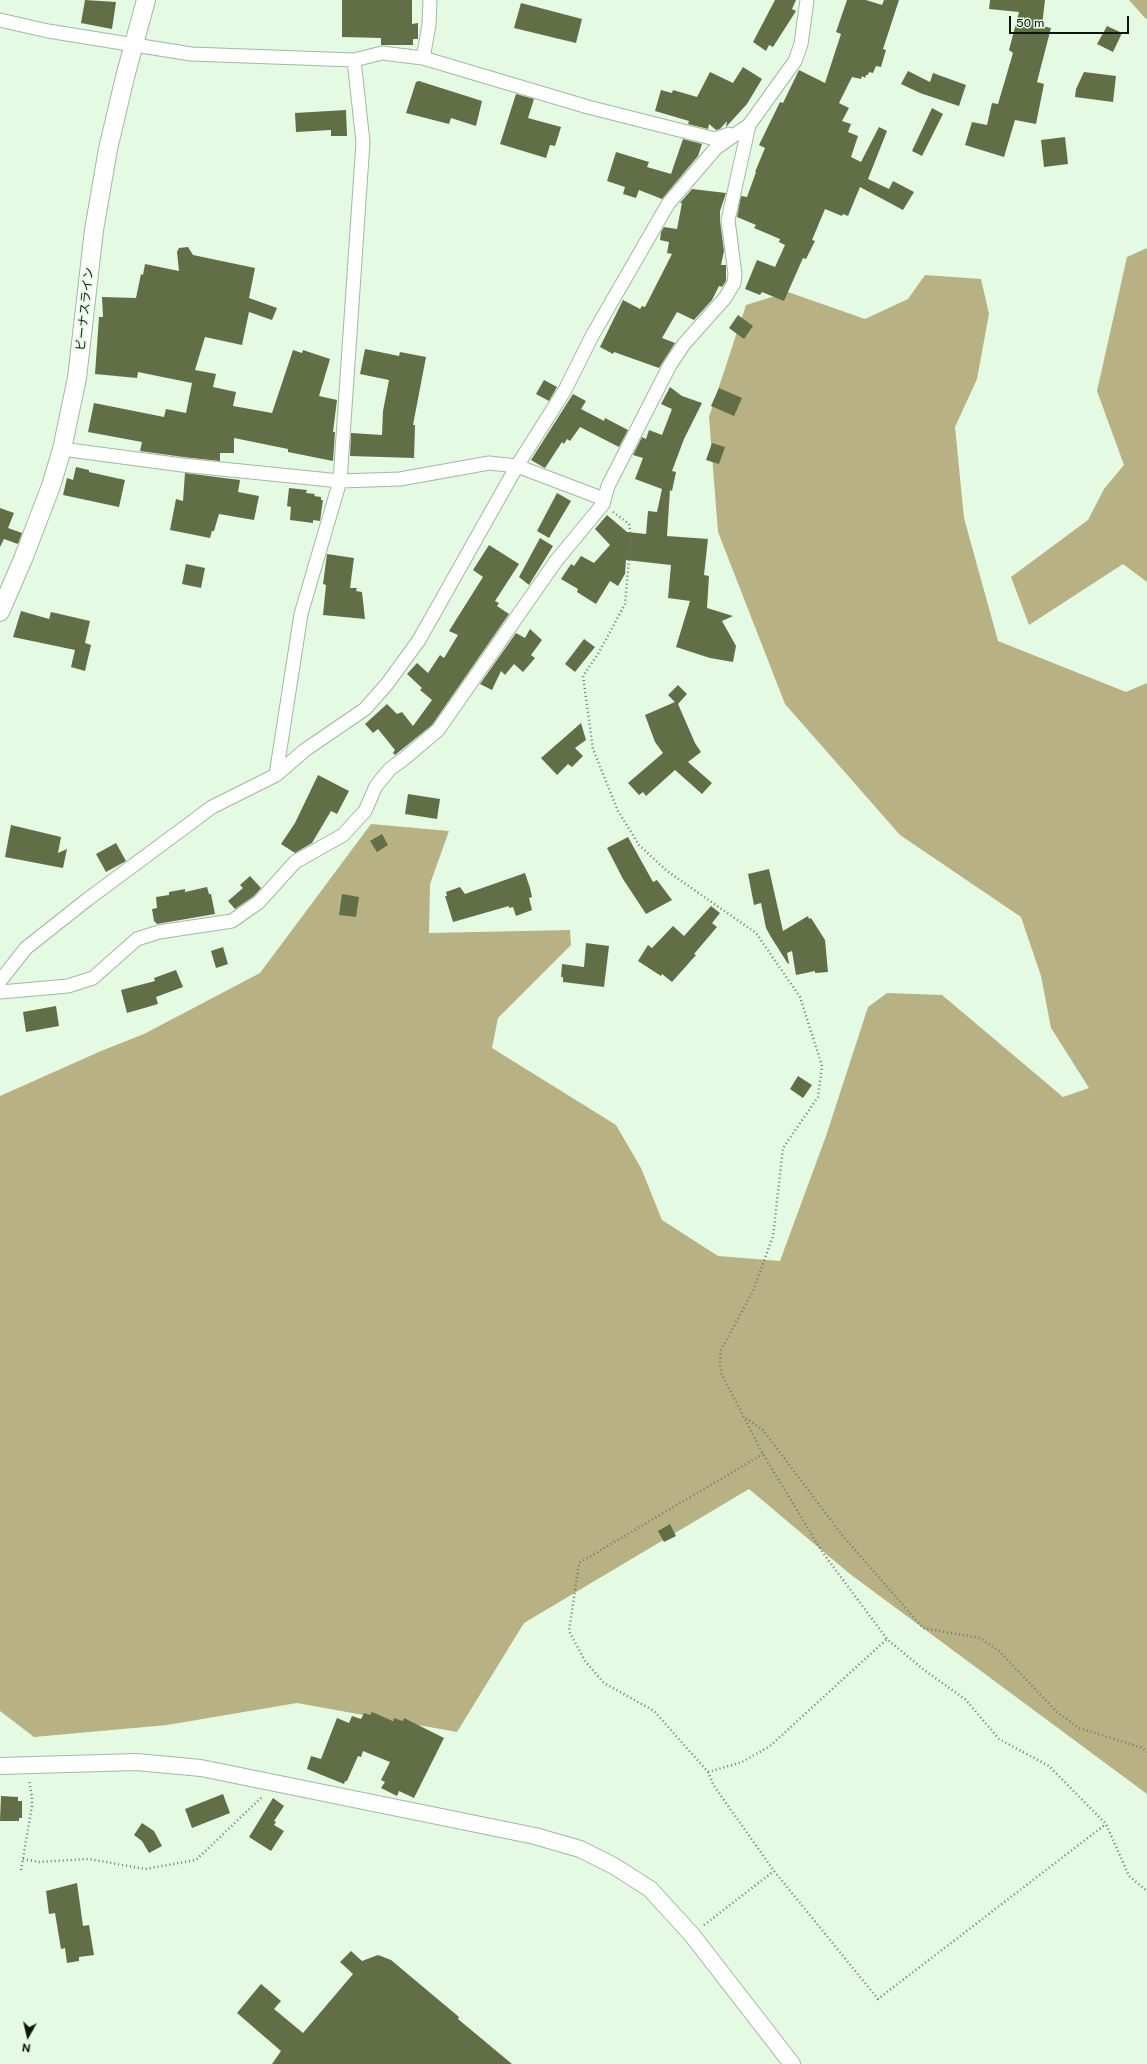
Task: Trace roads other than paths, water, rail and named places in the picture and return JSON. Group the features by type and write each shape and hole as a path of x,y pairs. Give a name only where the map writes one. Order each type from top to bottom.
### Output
{"main road":[{"name":"ビーナスライン","path":"0,612 26,552 51,486 62,449 77,378 94,230 110,142 125,77 135,45 146,0"}],"street":[{"path":"423,58 429,25 430,0"},
{"path":"0,981 26,948 88,899 212,807 276,775 305,750 365,709 387,684 419,640 517,466 565,390 592,336 668,204 716,148 749,125 796,61 801,44 807,0"},
{"path":"0,20 31,27 191,54 354,60 382,53 423,58 580,105 715,139 749,125"},
{"path":"276,775 301,614 340,481 363,142 354,60"},
{"path":"0,992 68,986 93,978 137,939 159,932 232,921 259,902 295,862 343,835 365,810 376,786 390,768 405,758 438,730 556,561 603,501 608,486 670,364 684,344 725,298 734,283 735,274 728,220 749,125"},
{"path":"62,449 182,466 340,481 400,479 489,463 517,466 603,501"},
{"path":"7,1766 136,1762 201,1768 535,1836 580,1849 614,1866 650,1889 692,1935 792,2064"}]}
